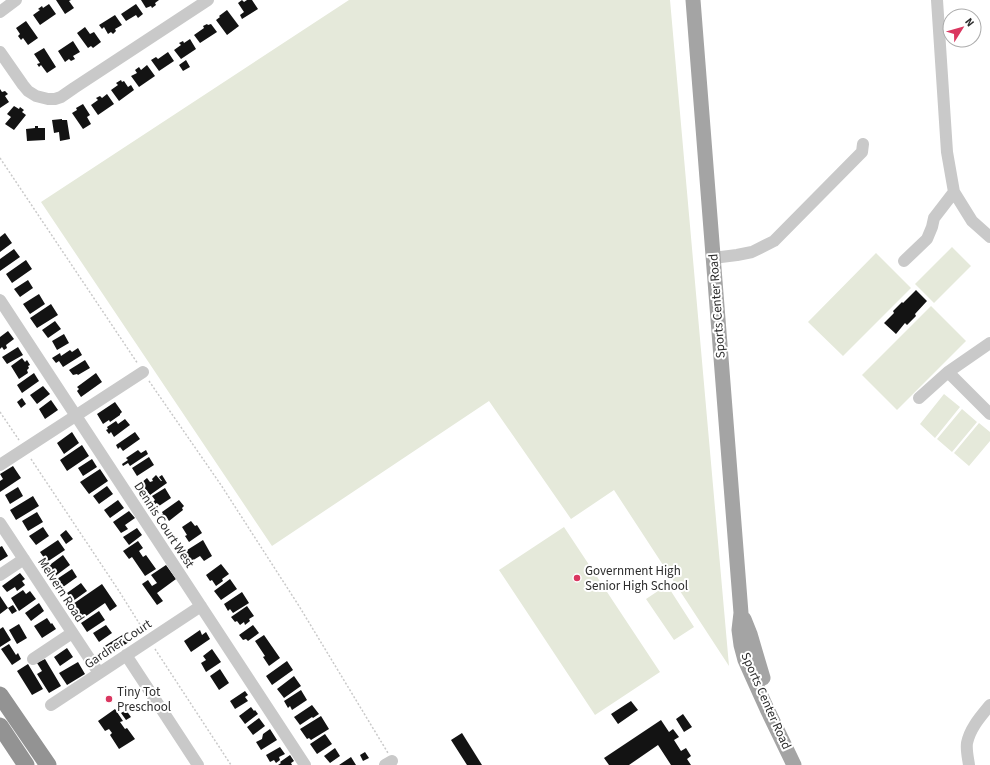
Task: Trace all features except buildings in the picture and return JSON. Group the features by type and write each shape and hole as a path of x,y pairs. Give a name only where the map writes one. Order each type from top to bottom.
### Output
{"highway":[{"path":"0,695 48,765"},
{"path":"0,726 7,744 26,765"}],"main road":[{"name":"Sports Center Road","path":"694,0 741,613 741,645 745,660 755,684 794,765"},
{"name":"Sports Center Road","path":"741,613 750,634 764,682 780,720 804,765"}],"street":[{"path":"0,12 16,0"},
{"path":"0,52 28,91 41,98 55,99 61,97 208,0"},
{"path":"937,0 947,152 954,192 972,221 990,237"},
{"path":"713,258 752,252 774,241 862,152 863,144"},
{"path":"904,260 927,239 934,218 954,192"},
{"name":"Dennis Court West","path":"0,300 305,765"},
{"path":"919,398 948,372 990,343"},
{"path":"0,465 143,372"},
{"path":"948,372 990,414"},
{"name":"Melvern Road","path":"0,523 99,673"},
{"path":"0,575 24,559"},
{"name":"Gardner Court","path":"51,705 201,606"},
{"path":"33,659 72,633"},
{"path":"126,655 198,765"},
{"path":"969,765 967,744 970,734 977,721 990,705"}],"path":[{"path":"0,158 143,372 221,485 295,599 389,763"},
{"path":"0,412 119,591 149,640 231,765"}],"shaded area":[{"path":"349,0 670,0 729,666 614,490 571,519 489,401 272,546 41,202"},
{"path":"952,247 971,266 934,303 915,284"},
{"path":"876,253 911,288 843,356 808,322"},
{"path":"931,306 966,341 897,410 862,375"},
{"path":"944,394 960,407 935,438 920,424"},
{"path":"962,409 977,422 952,452 937,439"},
{"path":"979,423 990,432 990,441 969,466 954,453"},
{"path":"564,527 660,672 595,715 499,570"},
{"path":"667,585 694,627 674,640 646,599"}],"place":[{"name":"Government High Senior High School","path":"577,578"},
{"name":"Tiny Tot Preschool","path":"109,699"}]}
